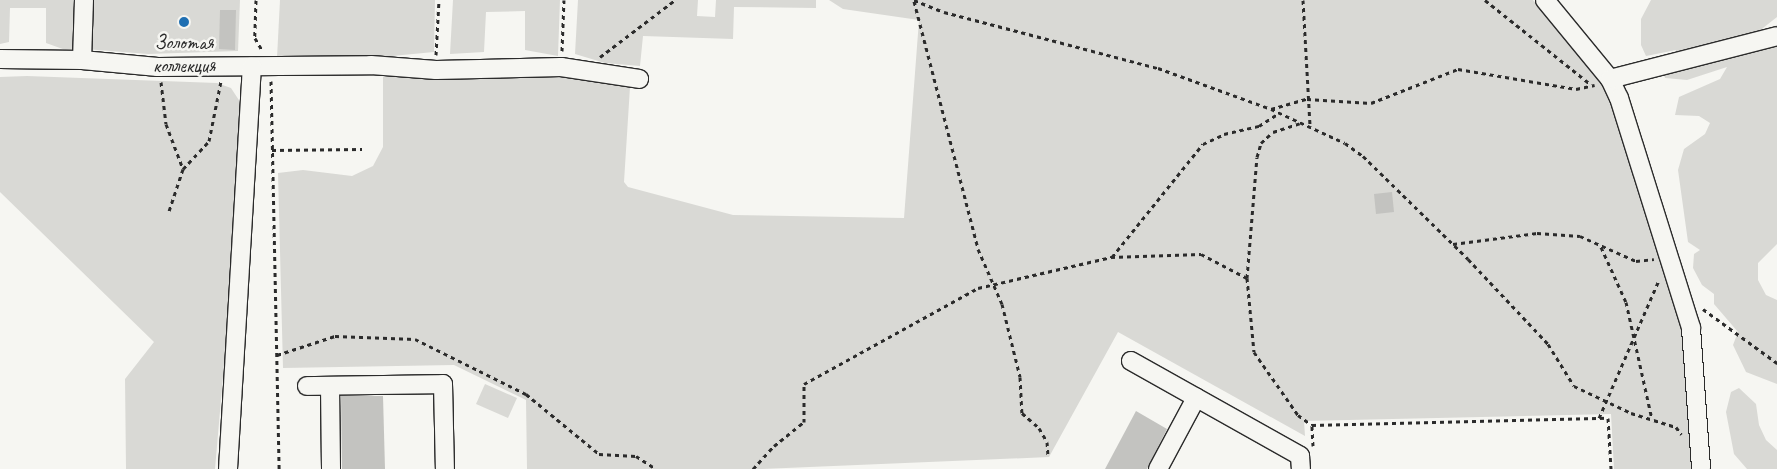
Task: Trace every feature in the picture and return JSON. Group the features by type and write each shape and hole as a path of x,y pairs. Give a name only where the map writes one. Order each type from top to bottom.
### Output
{"street":[{"path":"82,60 84,0"},
{"path":"1545,0 1602,83 1669,256 1691,328 1701,466"},
{"path":"1602,83 1777,36"},
{"path":"0,59 82,60 158,67 370,65 436,70 562,67 639,79"},
{"path":"228,469 252,67"},
{"path":"1131,361 1300,456 1301,469"},
{"path":"307,386 443,384 445,469"},
{"path":"330,386 331,469"},
{"path":"1158,469 1196,398"}],"path":[{"path":"256,0 255,38 271,66 279,469"},
{"path":"436,70 439,0"},
{"path":"562,67 564,0"},
{"path":"581,70 675,0"},
{"path":"1048,455 1047,442 1039,428 1022,413 1020,377 1002,304 978,249 914,0 944,12 1158,68 1271,109 1344,143 1363,156 1453,244 1548,344 1574,386 1632,414 1676,427 1701,466"},
{"path":"1303,0 1307,98 1311,127"},
{"path":"1486,0 1572,72 1602,83"},
{"path":"169,211 183,169 209,141 224,66"},
{"path":"158,67 166,124 183,169"},
{"path":"1271,109 1307,98 1370,103 1458,70 1576,89 1602,83"},
{"path":"1111,257 1203,144 1224,134 1259,126 1279,113"},
{"path":"1301,123 1273,132 1261,143 1257,158 1247,278 1254,352 1298,414 1312,425 1608,418 1611,469"},
{"path":"272,150 362,150"},
{"path":"1453,244 1537,233 1580,236 1636,261 1669,256"},
{"path":"1601,247 1626,302 1652,419"},
{"path":"754,469 774,446 804,422 804,384 978,288 1111,257 1200,254 1247,278"},
{"path":"1599,418 1669,256"},
{"path":"1680,292 1777,363"},
{"path":"277,355 335,336 415,339 526,394 599,454 636,456 656,469"},
{"path":"1312,425 1313,451"}],"shaded area":[{"path":"0,0 75,0 74,53 46,43 46,8 10,8 9,42 0,44"},
{"path":"87,0 240,0 238,51 148,54 85,49"},
{"path":"280,0 435,0 434,52 392,56 277,58"},
{"path":"453,0 560,0 558,56 525,50 525,11 486,12 484,52 450,54"},
{"path":"578,0 698,0 697,16 715,17 716,0 816,0 816,8 734,7 733,39 643,36 640,66 605,63 575,54"},
{"path":"829,0 1533,0 1602,85 1611,104 1682,330 1693,469 1614,469 1611,414 1304,421 1305,436 1118,332 1049,457 762,469 527,469 526,400 454,365 283,368 278,173 303,170 352,176 373,166 383,147 383,77 570,75 630,87 624,182 628,187 733,215 904,218 919,20 843,9"},
{"path":"1651,0 1777,0 1777,17 1758,32 1767,42 1777,44 1777,244 1758,263 1758,280 1766,295 1777,300 1777,384 1746,372 1733,345 1738,332 1714,304 1714,294 1702,285 1693,268 1694,254 1700,250 1688,242 1678,170 1684,149 1705,134 1710,123 1699,116 1675,115 1679,97 1720,79 1727,67 1687,80 1665,78 1662,66 1678,58 1676,50 1646,56 1641,45 1641,19"},
{"path":"27,76 217,83 231,88 246,111 215,469 126,469 125,379 154,342 0,192 0,77"},
{"path":"485,384 517,398 508,418 476,404"},
{"path":"1739,388 1756,404 1759,425 1766,440 1777,450 1777,469 1747,469 1734,454 1726,412 1731,392"}],"building":[{"path":"220,10 236,10 235,50 219,49"},
{"path":"1392,192 1394,212 1376,214 1374,194"},
{"path":"341,396 383,396 385,469 342,469"},
{"path":"1136,411 1167,429 1147,469 1105,469"}],"place":[{"name":"Золотая коллекция","path":"184,22"}]}
